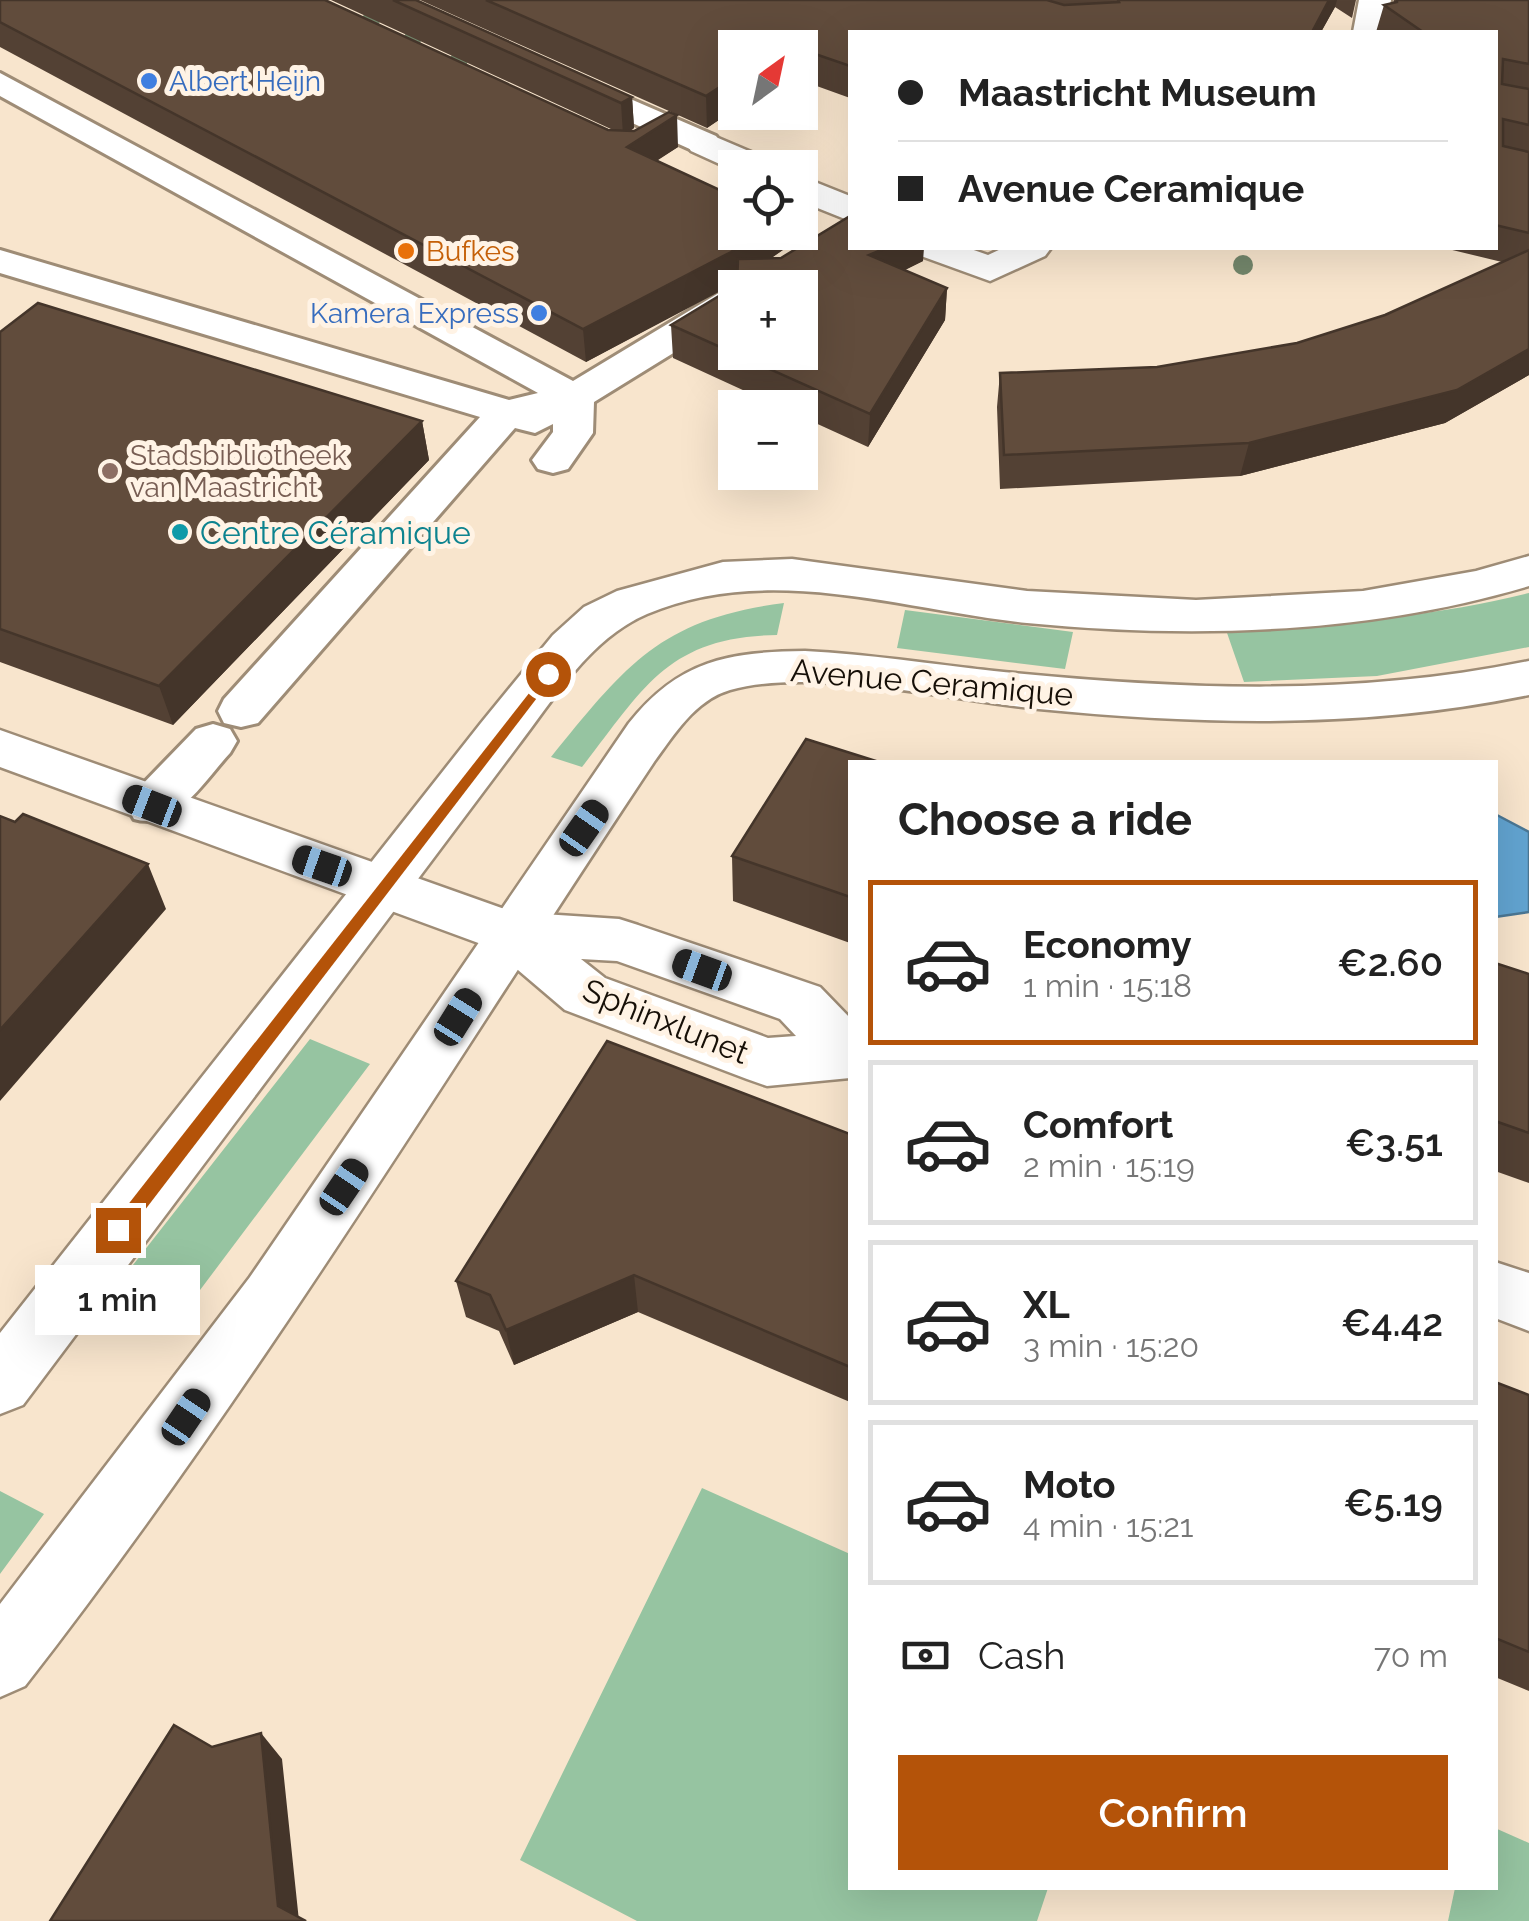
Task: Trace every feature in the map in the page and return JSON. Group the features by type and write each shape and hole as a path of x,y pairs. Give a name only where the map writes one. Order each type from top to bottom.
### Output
{"street":[{"path":"1369,30 1375,0"},
{"path":"539,69 719,150"},
{"path":"0,84 574,433"},
{"path":"639,144 668,128"},
{"path":"818,202 845,225"},
{"path":"939,250 990,269 1028,250"},
{"path":"0,261 574,433"},
{"path":"574,433 612,374 718,309"},
{"path":"152,806 506,413"},
{"path":"0,1384 585,630 616,609 688,584 751,573 792,574 1027,607 1213,616 1378,604 1529,570"},
{"name":"Avenue Ceramique","path":"0,1661 118,1516 422,1073 511,933 678,699 720,676 780,668 841,669 1056,694 1298,706 1410,700 1529,678"},
{"path":"0,748 511,933"},
{"name":"Sphinxlunet","path":"511,933 585,994 768,1062 848,1055"},
{"path":"1498,1291 1529,1302"}],"green space":[{"path":"1529,593 1529,647 1377,676 1244,682 1226,630 1378,619 1454,609"},
{"path":"784,603 777,635 709,645 662,672 623,713 582,767 551,757 602,696 649,651 706,621"},
{"path":"905,610 1073,632 1065,669 897,648"},
{"path":"310,1039 370,1064 185,1310 122,1279"},
{"path":"702,1488 848,1553 848,1890 1047,1890 1037,1921 637,1921 520,1860"},
{"path":"0,1491 44,1514 0,1574"},
{"path":"1498,1829 1529,1843 1529,1921 1448,1921 1455,1890 1498,1890"}],"water":[{"path":"1498,816 1529,832 1529,912 1498,917"}],"building":[{"path":"0,0 325,0 608,130 634,131 669,112 677,115 627,147 718,189 718,250 734,250 583,329 0,22"},
{"path":"393,0 416,0 632,97 621,103"},
{"path":"486,0 1047,0 1064,5 1118,0 1329,0 1313,30 848,30 848,65 818,55 818,30 718,30 718,88 706,96"},
{"path":"1529,0 1529,64 1503,59 1502,84 1529,89 1529,125 1503,119 1503,146 1529,152 1529,233 1498,226 1498,30 1420,30 1384,5"},
{"path":"848,217 848,250 881,250 869,255 947,288 870,414 772,370 818,370 818,270 738,270 738,259 781,258 794,250 818,250 818,235"},
{"path":"1529,250 1529,349 1457,390 1249,443 1004,455 1000,373 1157,367 1297,343 1385,315"},
{"path":"718,297 718,346 671,325"},
{"name":"Centre Céramique","path":"38,303 422,421 159,686 0,629 0,332"},
{"path":"806,739 873,760 848,760 848,896 732,856"},
{"path":"23,814 148,864 0,1030 0,816 15,822"},
{"path":"1498,964 1529,974 1529,1133 1498,1122"},
{"path":"607,1041 848,1133 848,1366 634,1275 506,1330 490,1295 456,1281"},
{"path":"1498,1383 1529,1395 1529,1652 1498,1639"},
{"path":"174,1725 212,1747 261,1733 278,1906 306,1921 50,1921"}],"place":[{"name":"Albert Heijn","path":"149,81"},
{"name":"Bufkes","path":"406,251"},
{"name":"Kamera Express","path":"539,313"},
{"name":"Stadsbibliotheek van Maastricht","path":"110,471"},
{"name":"Centre Céramique","path":"180,532"}],"route":[{"path":"118,1230 548,674"}]}
